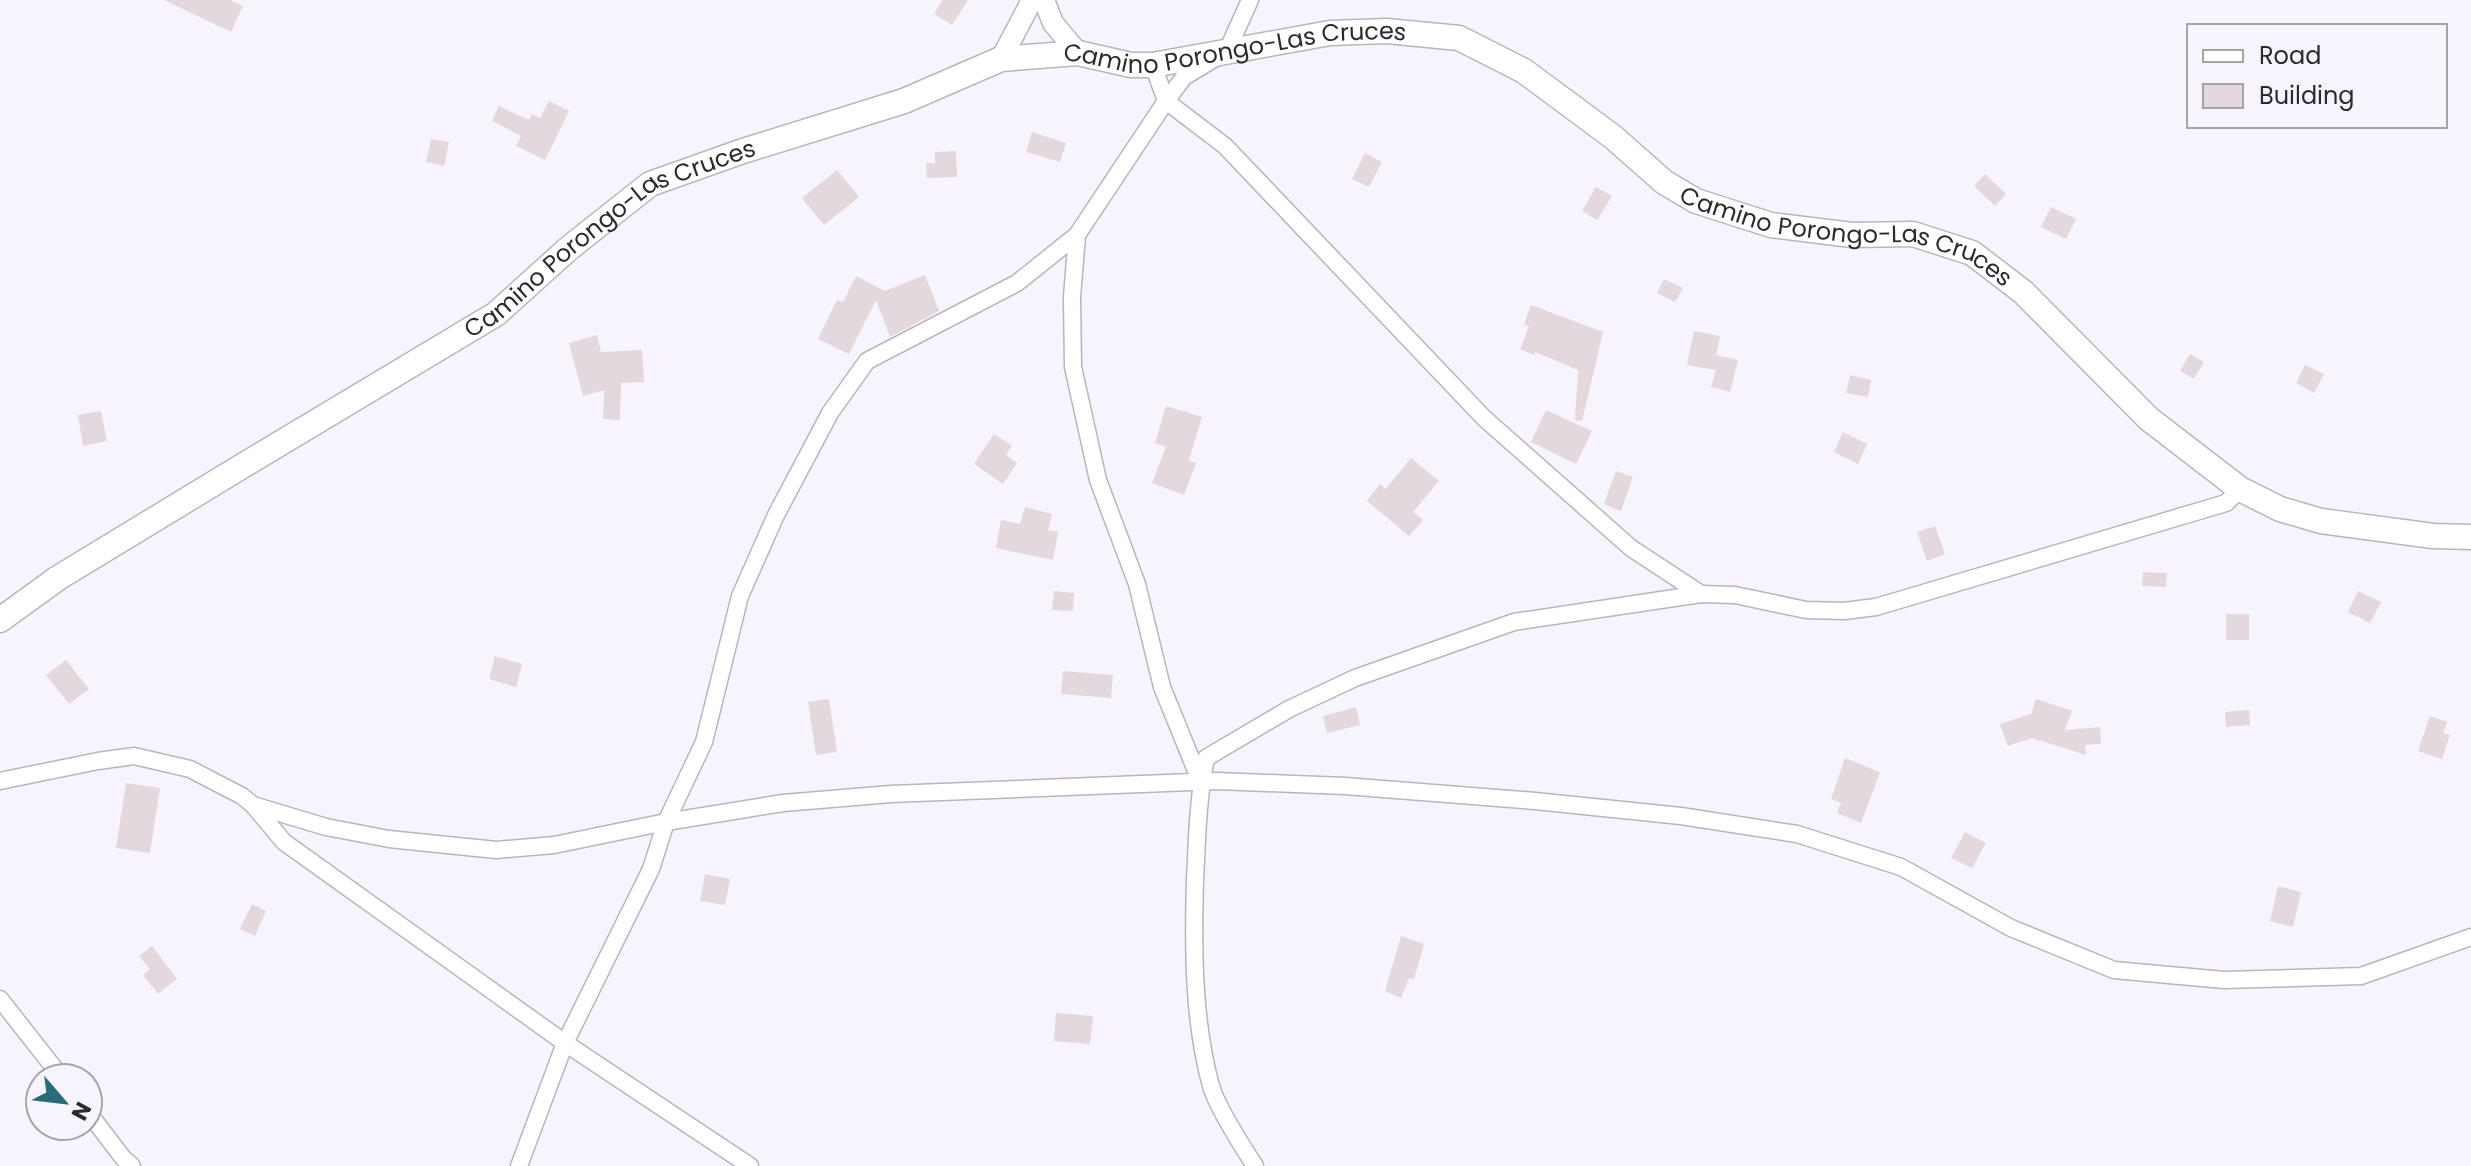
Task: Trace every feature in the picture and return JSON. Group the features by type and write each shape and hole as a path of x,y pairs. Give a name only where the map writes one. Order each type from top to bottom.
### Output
{"main road":[{"name":"Camino Porongo-Las Cruces","path":"0,620 72,570 496,314 568,249 650,184 743,151 904,101 1001,59 1078,53 1131,65 1153,65 1330,33 1387,31 1459,38 1524,71 1613,137 1664,182 1696,201 1771,225 1852,235 1913,234 1972,253 2023,292 2149,419 2240,489 2280,509 2321,521 2433,536 2471,537"}],"street":[{"path":"1001,59 1032,0"},
{"path":"1044,0 1053,23 1078,53"},
{"path":"519,1166 565,1043 651,869 666,822 704,742 740,596 776,515 830,413 867,361 1017,283 1077,235 1184,77 1227,51 1250,0"},
{"path":"1153,65 1166,101 1225,146 1484,418 1631,548 1701,594"},
{"path":"1077,235 1072,297 1073,367 1088,438 1098,480 1137,584 1162,687 1201,783"},
{"path":"1255,1166 1211,1089 1203,1045 1193,959 1197,835 1206,758 1289,709 1355,678 1514,622 1701,594 1735,595 1806,610 1844,611 1876,607 2226,503 2240,489"},
{"path":"0,781 134,756 190,769 242,796 284,842 565,1043 750,1166"},
{"path":"253,805 326,827 389,839 496,850 554,845 666,822 783,803 891,794 1217,781 1345,786 1681,816 1797,834 1901,867 2011,928 2114,970 2224,980 2361,976 2471,937"},
{"path":"0,999 49,1062"},
{"path":"104,1133 132,1166"}],"building":[{"path":"164,0 230,0 243,6 231,32"},
{"path":"943,0 968,0 952,25 934,14"},
{"path":"549,101 569,111 545,160 516,146 521,136 492,121 499,106 529,120 532,114 540,118"},
{"path":"1032,132 1066,143 1060,162 1026,152"},
{"path":"431,139 449,142 444,166 426,162"},
{"path":"956,151 957,177 927,178 926,163 935,163 935,152"},
{"path":"1365,153 1382,162 1369,187 1352,179"},
{"path":"837,170 859,197 824,225 802,198"},
{"path":"1985,174 2006,194 1995,206 1974,186"},
{"path":"1596,187 1612,196 1597,220 1582,211"},
{"path":"2051,207 2076,219 2066,239 2041,227"},
{"path":"925,275 939,311 890,337 876,300 849,354 818,339 837,300 843,302 856,276 885,291"},
{"path":"1664,279 1683,288 1675,302 1657,293"},
{"path":"1531,305 1603,332 1582,421 1575,420 1578,370 1520,349 1529,326 1524,324"},
{"path":"1694,331 1720,336 1716,355 1738,360 1730,392 1711,387 1716,370 1687,365"},
{"path":"597,335 601,352 642,350 644,382 621,383 620,420 603,419 604,390 583,396 569,343"},
{"path":"2190,354 2204,362 2194,379 2180,371"},
{"path":"2305,365 2324,374 2314,393 2296,383"},
{"path":"1850,375 1871,380 1868,397 1846,393"},
{"path":"1166,406 1202,417 1189,460 1196,463 1184,495 1152,483 1166,447 1155,443"},
{"path":"1546,410 1592,431 1576,464 1531,442"},
{"path":"101,411 107,441 83,446 78,415"},
{"path":"1843,432 1867,444 1858,464 1834,452"},
{"path":"994,434 1012,446 1006,455 1017,463 1003,484 974,464"},
{"path":"1411,458 1439,481 1413,512 1423,520 1409,536 1367,501 1380,484 1386,489"},
{"path":"1616,471 1633,477 1621,511 1604,504"},
{"path":"1025,507 1052,514 1048,530 1058,532 1053,560 996,548 1001,520 1020,524"},
{"path":"1935,526 1945,554 1927,561 1917,532"},
{"path":"2143,572 2167,573 2166,587 2142,586"},
{"path":"1054,591 1074,593 1073,611 1052,610"},
{"path":"2358,591 2381,602 2370,623 2348,612"},
{"path":"2226,614 2249,614 2249,640 2226,640"},
{"path":"495,656 522,664 516,687 489,679"},
{"path":"66,660 89,689 69,704 46,675"},
{"path":"1063,671 1113,675 1111,698 1061,694"},
{"path":"829,699 837,752 816,755 808,702"},
{"path":"2036,699 2072,711 2065,730 2100,727 2101,744 2085,745 2086,755 2032,738 2008,746 2000,724 2031,714"},
{"path":"1356,707 1360,725 1327,733 1323,716"},
{"path":"2249,710 2250,725 2226,727 2225,712"},
{"path":"2430,716 2447,722 2443,733 2450,735 2442,759 2418,751"},
{"path":"1845,758 1880,772 1861,823 1837,813 1841,803 1831,799"},
{"path":"126,783 160,788 150,853 116,848"},
{"path":"1965,832 1986,843 1972,868 1951,858"},
{"path":"705,874 730,879 725,905 700,901"},
{"path":"2278,886 2301,892 2293,927 2270,921"},
{"path":"252,904 266,911 255,936 240,929"},
{"path":"1401,936 1424,944 1414,979 1409,978 1401,998 1385,991"},
{"path":"152,946 177,979 158,994 143,975 150,969 139,956"},
{"path":"1056,1013 1093,1016 1090,1044 1054,1041"}]}
